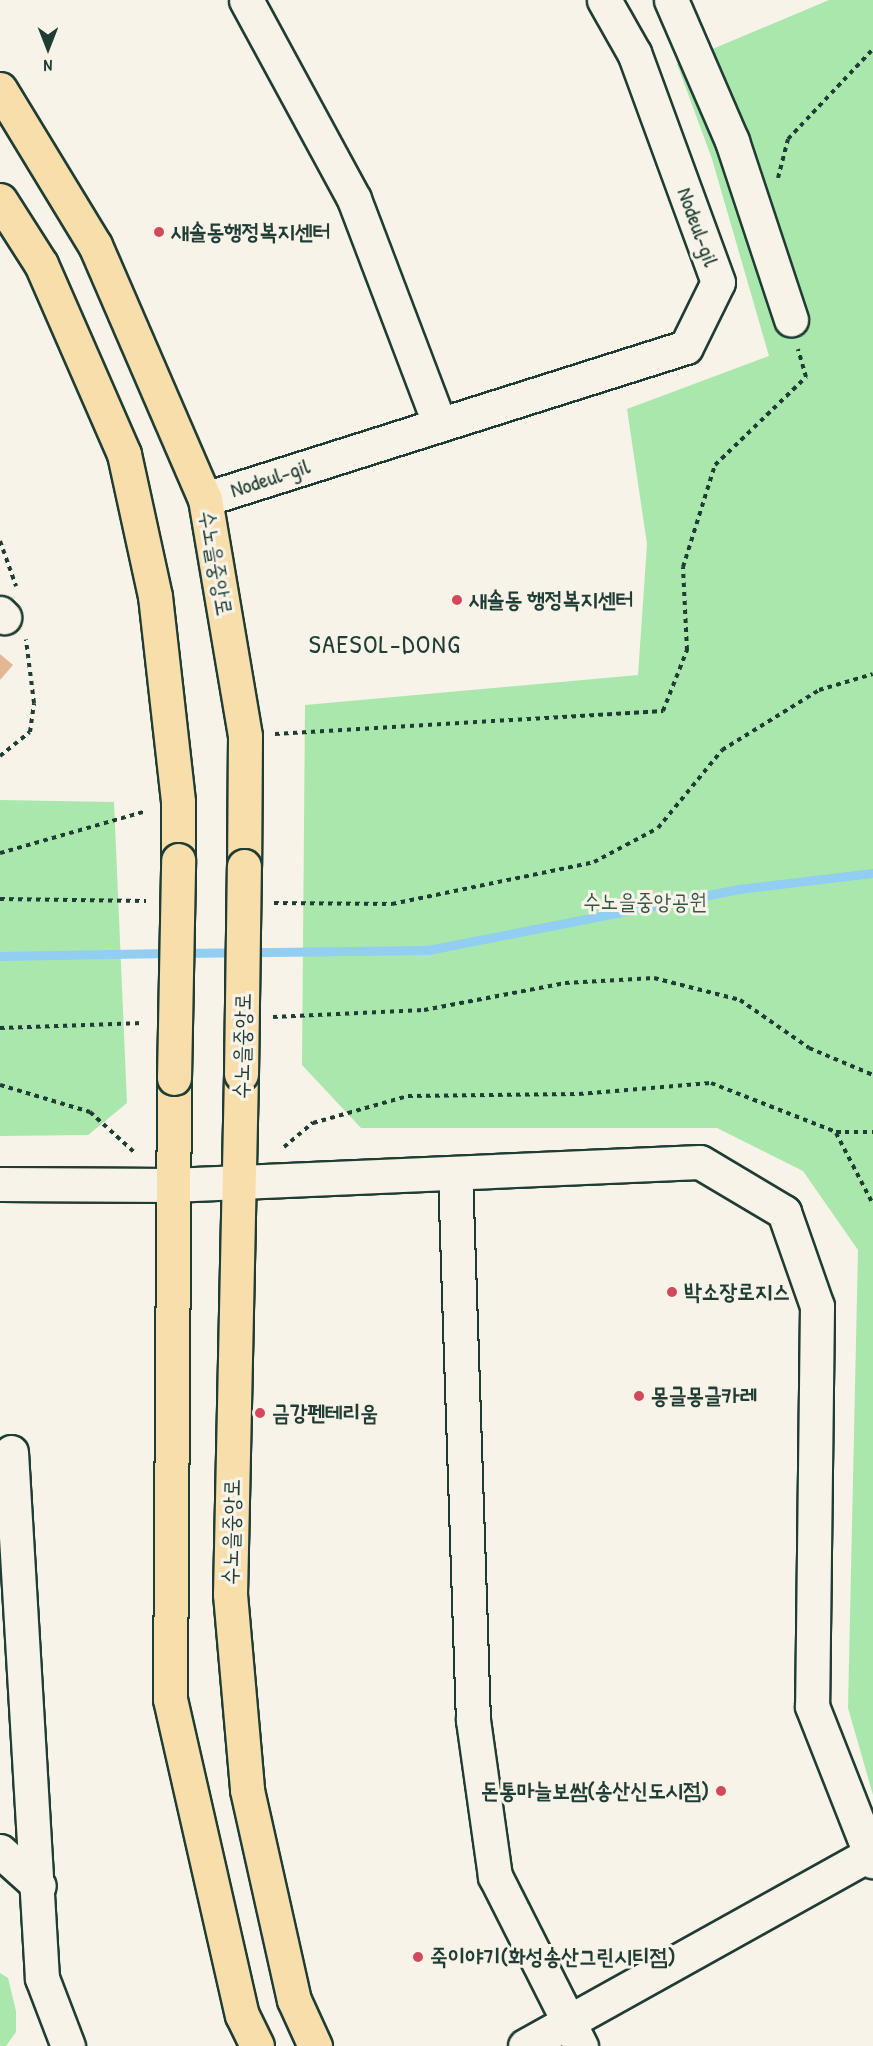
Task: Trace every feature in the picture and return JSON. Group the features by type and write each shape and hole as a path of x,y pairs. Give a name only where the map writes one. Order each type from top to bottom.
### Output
{"main road":[{"name":"수노을중앙로","path":"0,89 95,245 205,499 245,736 240,1183 231,1606 247,1790 294,2000 315,2046"},
{"path":"0,200 41,264 124,454 155,597 178,802 171,1185 170,1699 242,2015 257,2046"}],"street":[{"path":"246,0 354,199 439,423"},
{"name":"Nodeul-gil","path":"205,499 439,423 686,347 718,282 634,53 604,0"},
{"path":"671,0 732,141 791,319"},
{"path":"0,1184 240,1183 700,1162 784,1212 817,1306 812,1706 872,1856 574,2034 525,2046"},
{"path":"455,1173 473,1720 495,1876 574,2034"},
{"path":"11,1452 18,1617 39,1886 42,1978 68,2046"},
{"path":"0,1564 18,1617"},
{"path":"0,1851 39,1886"}],"path":[{"path":"872,50 873,56"},
{"path":"777,182 788,138 872,50"},
{"path":"245,736 663,711 687,650 682,567 715,465 806,377 791,319"},
{"path":"0,541 12,614 34,703 30,732 0,756"},
{"path":"261,903 392,904 594,861 658,828 722,750 819,690 873,674"},
{"path":"0,853 178,802"},
{"path":"0,899 154,901"},
{"path":"260,1017 424,1010 565,983 654,978 740,1000 809,1048 873,1075"},
{"path":"0,1028 155,1022"},
{"path":"277,1153 313,1124 408,1096 579,1094 711,1083 836,1132 873,1132"},
{"path":"0,1085 90,1112 171,1185"},
{"path":"836,1132 873,1204"}],"green space":[{"name":"수노을중앙공원","path":"829,0 873,0 873,1795 848,1708 858,1250 803,1171 717,1128 361,1128 302,1065 305,705 638,675 647,544 627,409 769,356 712,159 677,64"},
{"path":"0,800 114,802 127,1103 88,1135 0,1136"},
{"path":"0,1973 8,1978 16,2011 16,2032 6,2046 0,2046"}],"building":[{"path":"0,654 13,665 0,680"}],"waterway":[{"path":"183,953 428,950 739,889 873,873"},
{"path":"0,956 169,953"}],"place":[{"name":"새솔동행정복지센터","path":"159,232"},
{"name":"새솔동 행정복지센터","path":"457,600"},
{"name":"박소장로지스","path":"672,1292"},
{"name":"몽글몽글카레","path":"639,1396"},
{"name":"금강펜테리움","path":"260,1413"},
{"name":"돈통마늘보쌈(송산신도시점)","path":"721,1791"},
{"name":"죽이야기(화성송산그린시티점)","path":"418,1957"}],"district":[{"name":"SAESOL-DONG","path":"385,644"}]}
